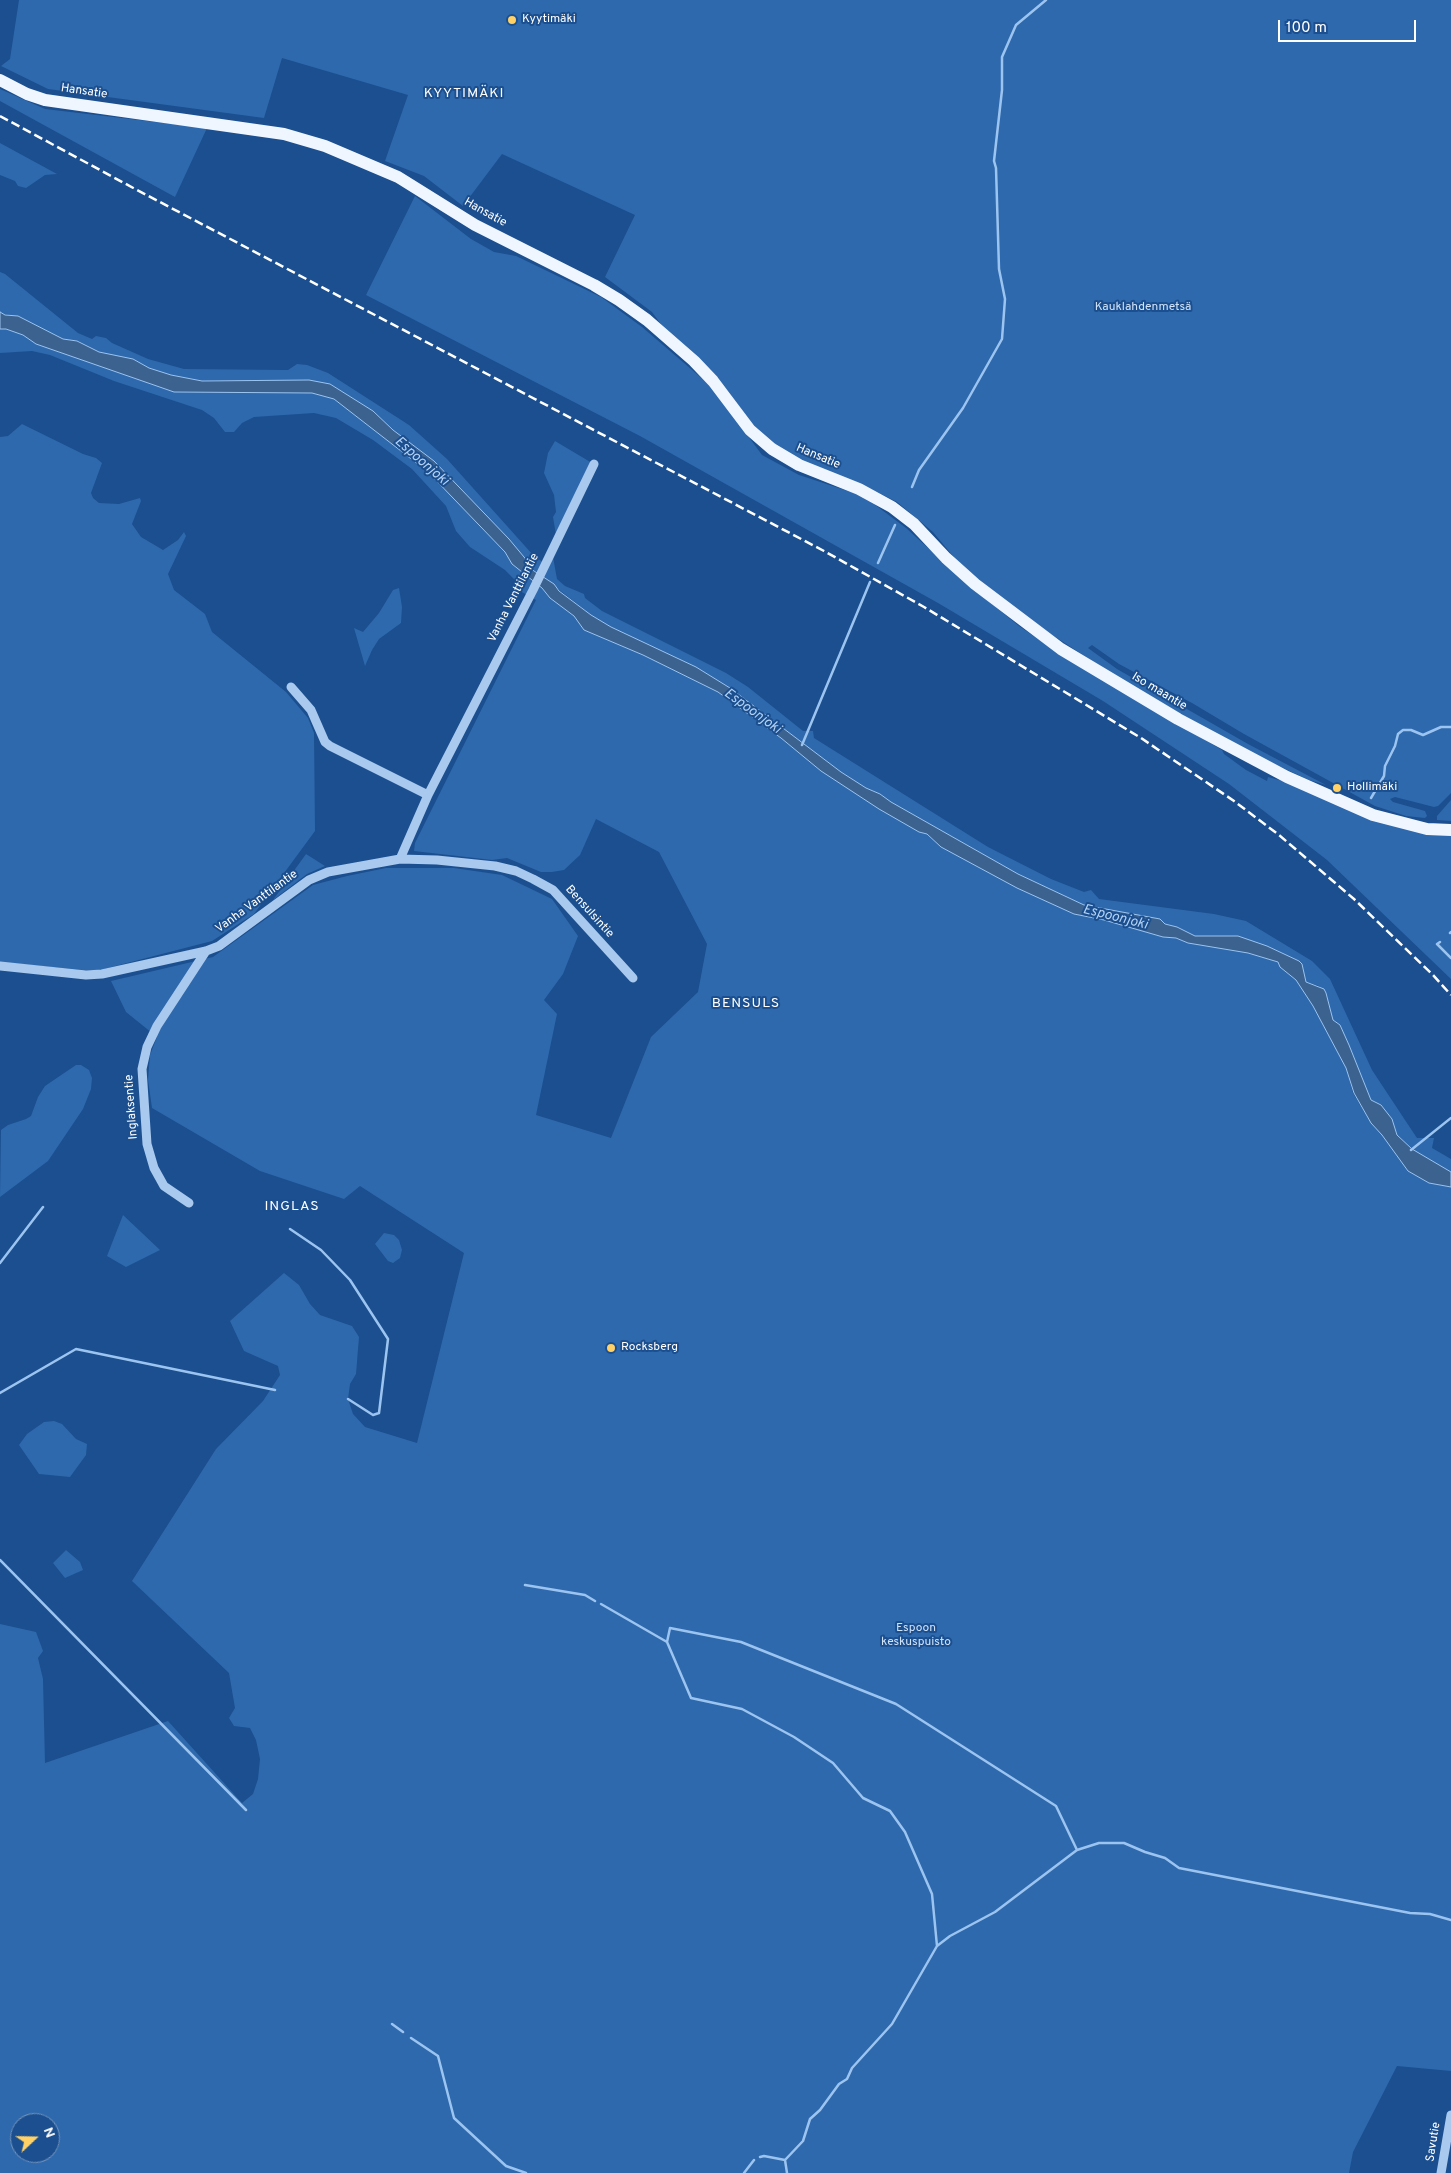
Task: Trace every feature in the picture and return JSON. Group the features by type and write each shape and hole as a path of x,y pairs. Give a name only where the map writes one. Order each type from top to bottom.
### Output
{"main road":[{"name":"Hansatie","path":"0,80 27,94 45,100 284,134 325,146 390,174 475,225 594,284 619,300 647,320 694,361 713,382 750,430 772,450 799,465 859,489 892,507"},
{"name":"Iso maantie","path":"892,507 914,524 946,558 975,584 1028,626 1061,649 1178,719 1287,777 1373,815 1420,827 1451,830"}],"street":[{"name":"Vanha Vanttilantie","path":"0,966 86,975 102,974 206,950 219,946 309,880 328,872 400,859 428,795 533,590 594,464"},
{"path":"291,687 311,710 325,742 330,746 428,795"},
{"name":"Bensulsintie","path":"400,859 437,860 495,866 516,871 533,879 553,890 633,978"},
{"name":"Inglaksentie","path":"189,1203 164,1186 154,1168 147,1144 142,1069 147,1047 158,1026 206,950"},
{"name":"Savutie","path":"1441,2173 1451,2115"}],"green space":[{"name":"Kauklahdenmetsä","path":"19,0 1451,0 1451,793 1438,806 1434,807 1395,797 1390,799 1393,802 1425,811 1427,816 1425,818 1406,816 1375,806 1119,664 1092,645 1088,648 1117,669 1248,744 1326,785 1309,780 1238,747 1114,675 1023,616 958,562 933,532 897,502 861,484 787,455 756,429 728,391 663,327 652,312 605,277 635,215 502,154 463,206 424,176 385,161 408,95 282,58 264,118 48,89 1,66 10,59"},
{"path":"0,89 45,109 207,128 175,197 0,101"},
{"path":"0,143 57,174 45,175 26,188 18,186 15,181 0,175"},
{"path":"415,196 471,239 494,252 516,256 601,297 642,327 712,387 762,455 799,475 854,493 874,504 906,528 971,587 1019,626 1060,654 1222,750 1224,754 1246,770 1267,781 1268,777 1294,784 1451,835 1451,979 1327,860 1229,784 1103,701 938,603 640,436 366,295"},
{"path":"0,272 5,274 78,333 92,339 96,336 106,338 112,343 148,359 184,369 288,370 297,364 307,365 328,373 409,425 447,459 533,555 544,563 539,573 531,569 529,563 509,539 373,411 330,384 255,380 202,381 171,375 149,368 133,359 99,352 78,341 63,339 18,316 2,314 0,312"},
{"name":"Espoon keskuspuisto","path":"0,329 6,329 23,335 36,344 174,392 313,393 334,399 428,472 505,552 512,564 542,588 550,598 574,616 584,630 643,655 718,692 781,738 821,771 919,832 927,834 941,847 1074,914 1104,920 1163,937 1176,938 1188,943 1248,953 1278,962 1280,967 1296,980 1313,1006 1346,1068 1353,1093 1371,1123 1408,1171 1429,1183 1451,1187 1451,2071 1397,2066 1353,2152 1349,2173 0,2173 0,1624 36,1632 43,1651 38,1658 43,1679 45,1763 168,1721 242,1803 253,1794 258,1779 260,1759 256,1740 250,1728 234,1726 229,1718 235,1708 229,1673 132,1581 216,1449 263,1401 280,1375 278,1366 244,1351 230,1321 284,1273 299,1285 310,1304 320,1315 352,1326 359,1337 356,1374 350,1384 348,1399 353,1414 365,1427 417,1443 464,1253 360,1186 344,1199 260,1171 152,1108 148,1080 150,1055 157,1037 126,1012 111,981 213,957 313,885 386,868 454,868 502,875 552,899 578,936 563,974 544,1000 557,1014 536,1115 611,1138 651,1037 698,992 707,944 659,852 596,819 580,855 564,870 541,872 507,858 492,860 414,851 415,843 536,600 520,591 516,581 505,570 470,547 456,531 446,506 412,469 373,440 336,418 314,413 254,417 242,423 234,432 225,432 214,418 202,410 114,381 50,355 32,351 0,353"},
{"path":"22,424 83,454 96,458 102,463 91,493 93,498 99,503 119,504 140,498 141,501 132,524 141,537 163,550 178,540 184,532 186,536 168,574 174,590 205,614 212,632 286,692 308,718 314,733 315,831 254,914 212,941 100,970 0,962 0,437 8,436"},
{"path":"555,441 592,463 556,535 553,517 556,512 554,495 544,473 548,453"},
{"path":"553,557 557,579 565,586 584,594 585,598 602,611 726,673 748,687 803,731 813,731 814,738 988,847 1051,879 1084,892 1091,890 1099,899 1214,914 1246,921 1312,961 1330,979 1372,1070 1417,1138 1434,1138 1432,1148 1451,1159 1451,1172 1417,1153 1397,1135 1392,1119 1381,1105 1371,1100 1340,1025 1333,1020 1326,993 1319,986 1306,982 1299,961 1267,946 1214,936 1195,936 1177,927 1165,924 1160,919 1084,905 1018,874 841,772 730,688 696,667 610,627 591,615 543,577"},
{"path":"399,588 402,607 401,623 379,639 365,666 354,628 363,632 379,613 393,590"},
{"path":"1451,800 1451,821 1437,820 1437,816"},
{"path":"306,854 325,866 307,874 273,900"},
{"path":"76,1065 81,1065 89,1070 92,1078 91,1089 83,1109 48,1161 0,1197 1,1130 8,1125 31,1116 38,1097 45,1086"},
{"path":"123,1215 160,1250 126,1267 107,1256"},
{"path":"384,1233 394,1235 399,1240 402,1250 400,1258 393,1263 388,1261 375,1244"},
{"path":"54,1421 62,1424 76,1439 87,1444 86,1455 70,1477 39,1474 19,1445 27,1434 44,1422"},
{"path":"66,1550 80,1562 83,1570 65,1578 53,1563"}],"water":[{"name":"Espoonjoki","path":"0,312 5,315 18,316 63,339 77,341 99,352 133,359 149,368 171,375 202,381 309,380 330,384 373,411 393,430 434,461 509,539 529,563 531,569 554,584 559,591 591,615 611,627 696,667 730,688 841,772 866,788 880,794 1018,874 1084,905 1160,919 1165,924 1177,927 1195,936 1238,936 1267,946 1299,961 1302,964 1306,982 1324,989 1333,1020 1340,1025 1371,1100 1381,1105 1392,1119 1397,1135 1412,1149 1451,1172 1451,1187 1429,1183 1408,1171 1371,1123 1354,1093 1346,1068 1313,1006 1296,980 1280,967 1278,962 1248,953 1188,943 1176,938 1163,937 1104,920 1074,914 1017,888 941,847 927,834 919,832 879,809 821,771 781,738 718,692 643,655 584,630 574,616 550,598 542,588 512,564 505,552 428,472 334,399 312,393 174,392 36,344 23,335 6,329 0,329"}],"waterway":[{"path":"912,487 919,470 963,408 1002,339 1005,299 999,269 996,168 994,161 1002,90 1002,57 1016,25 1046,0"},
{"path":"878,563 895,525"},
{"path":"802,745 870,582"},
{"path":"1371,798 1384,776 1385,766 1395,746 1398,734 1403,730 1411,730 1423,735 1441,727 1451,727"},
{"path":"1440,942 1437,944 1451,958"},
{"path":"1411,1150 1451,1118"},
{"path":"0,1263 43,1207"},
{"path":"290,1229 321,1250 350,1280 388,1339 379,1413 373,1415 348,1399"},
{"path":"0,1393 76,1349 275,1390"},
{"path":"0,1560 246,1810"},
{"path":"525,1585 585,1595 595,1601"},
{"path":"601,1604 667,1642"},
{"path":"937,1946 932,1894 905,1832 890,1811 863,1798 833,1763 794,1737 742,1709 691,1698 667,1642 670,1628 741,1642 896,1704 1056,1806 1077,1850"},
{"path":"760,2157 785,2160 803,2141 810,2119 820,2110 839,2084 847,2079 852,2068 892,2024 937,1946 950,1936 995,1912 1077,1850 1099,1843 1124,1843 1165,1858 1179,1868 1410,1913 1430,1914 1451,1920"},
{"path":"392,2024 403,2032"},
{"path":"411,2038 438,2056 454,2118 506,2166 526,2173"},
{"path":"744,2173 754,2160"},
{"path":"785,2160 787,2173"}],"railway":[{"path":"0,116 824,551 924,607 1141,738 1234,801 1279,835 1354,899 1433,975 1451,995"}],"place":[{"name":"Kyytimäki","path":"512,20"},
{"name":"Hollimäki","path":"1337,788"},
{"name":"Rocksberg","path":"611,1348"}],"district":[{"name":"KYYTIMÄKI","path":"464,94"},
{"name":"BENSULS","path":"746,1004"},
{"name":"INGLAS","path":"292,1207"}]}
